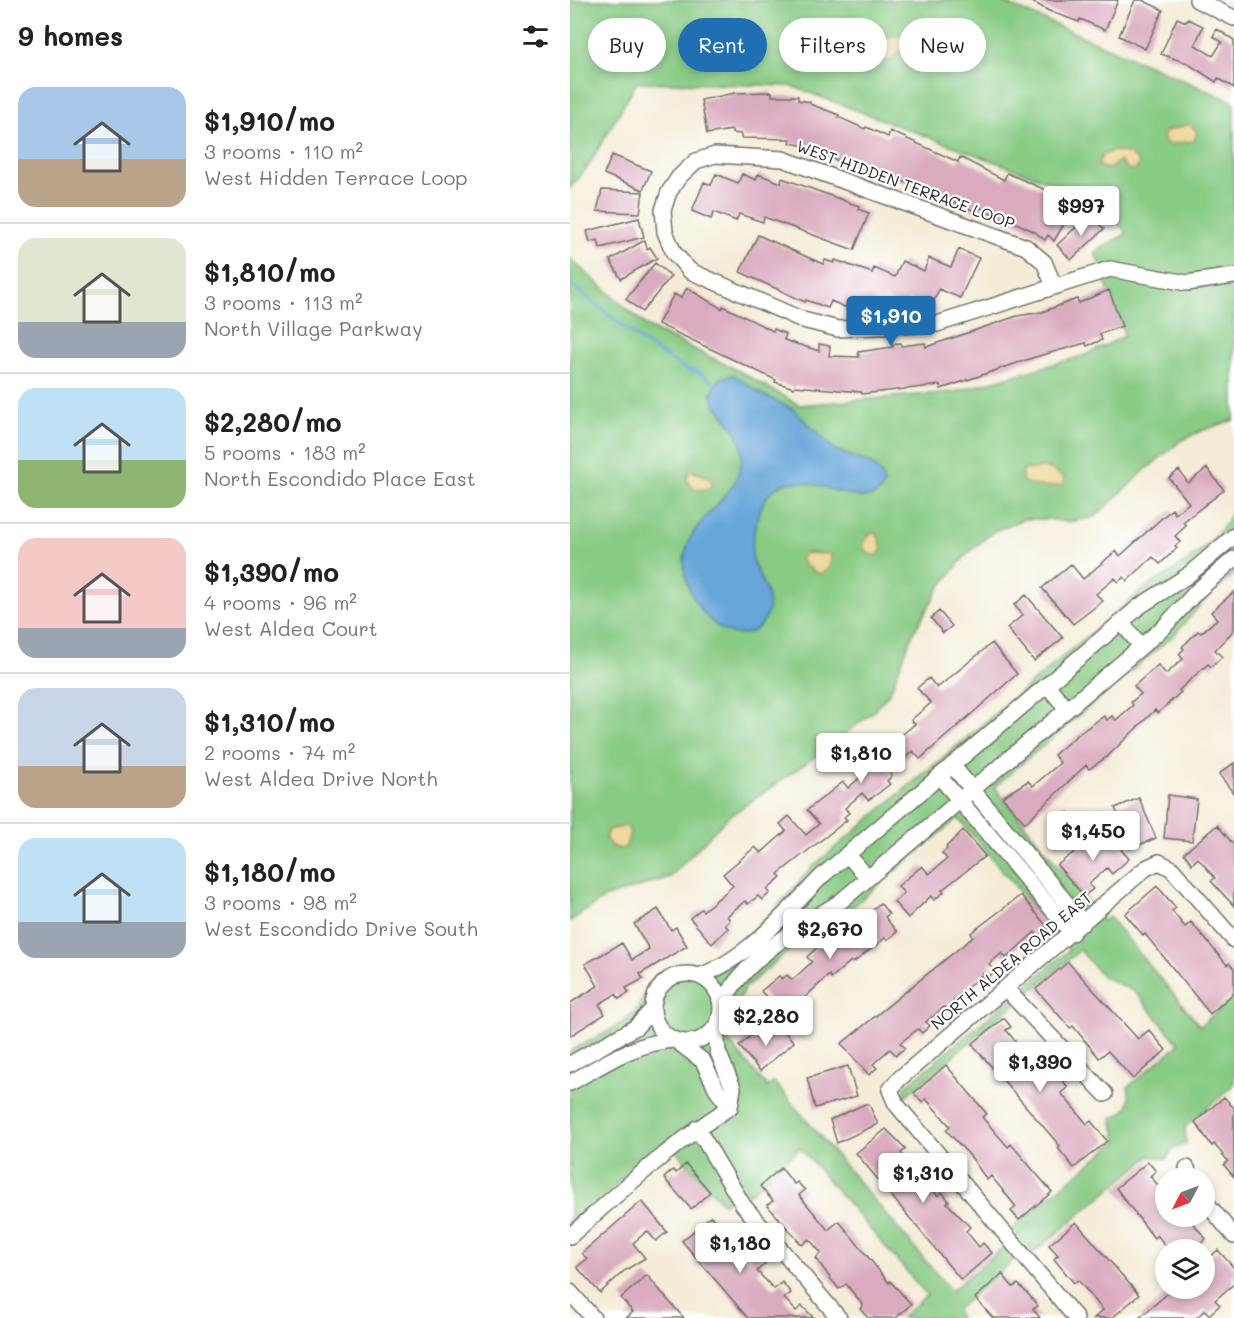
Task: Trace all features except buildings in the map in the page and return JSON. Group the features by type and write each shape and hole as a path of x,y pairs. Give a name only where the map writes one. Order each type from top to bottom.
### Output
{"street":[{"path":"1197,0 1234,18"},
{"name":"WEST HIDDEN TERRACE LOOP","path":"1054,286 1044,262 1026,247 783,159 715,155 696,161 679,177 669,192 663,210 665,232 674,254 690,271 803,320 838,329 937,324 1110,269 1143,275 1156,285 1172,290 1208,286"},
{"path":"1208,286 1234,276"},
{"path":"1208,286 1234,283"},
{"path":"699,976 723,967 786,913 847,854 1121,622 1140,606 1187,576 1234,536"},
{"path":"570,1236 661,1155 730,1107 733,1088 718,1052 716,1028 722,1004 729,989 744,972 797,928 840,902 1141,646 1234,559"},
{"path":"1121,622 1141,646"},
{"path":"1047,685 1067,709"},
{"path":"952,765 1078,928"},
{"path":"939,776 1078,928"},
{"path":"847,854 868,878"},
{"name":"NORTH ALDEA ROAD EAST","path":"1076,1318 896,1104 890,1090 1146,868 1159,862 1171,868 1234,940"},
{"path":"570,1064 636,1027 653,1009 659,988 667,980 688,974 699,976 714,987 722,1004"},
{"path":"1006,989 1105,1094"},
{"path":"653,1009 658,1027 703,1061 718,1092 730,1107"},
{"path":"570,1083 631,1049 651,1041 700,1041 716,1028"},
{"path":"697,1128 743,1205 839,1318"},
{"path":"1215,1213 1234,1236"},
{"path":"570,1292 593,1318"}],"green space":[{"path":"570,0 998,0 1234,102 1234,420 1182,440 1144,471 1095,517 1067,522 1024,519 994,531 967,554 940,587 912,635 890,692 873,712 822,752 727,818 670,877 606,897 570,921 570,259 648,327 739,371 799,405 954,392 1083,356 1125,336 1095,252 1127,233 1093,198 791,86 637,82 587,168 570,188"},
{"path":"1234,502 1234,575 1205,600 1174,635 994,787 1103,921 1109,917 1200,1026 1234,997 1234,1085 1185,1127 1186,1143 1173,1149 1166,1159 1150,1156 1033,1253 1028,1248 956,1310 960,1318 901,1318 927,1295 800,1148 748,1195 742,1186 723,1204 667,1141 570,1225 570,1051 631,1016 653,979 664,970 711,960 743,939 768,916 811,868 1141,591 1196,554 1210,542 1230,516","holes":["958,818 1069,950 905,1087 904,1097 1080,950 1102,976 1135,992 1179,1044 1128,1087 1130,1098 1126,1110 1112,1118 1117,1141 1012,1228 1018,1235 951,1291 774,1082 768,1087 727,1040 737,1002 745,988 800,941 850,909"]}],"sand":[{"path":"899,36 899,51 891,61 887,61 887,37"},
{"path":"1190,124 1197,132 1194,141 1170,144 1165,142 1163,136 1166,131"},
{"path":"1115,151 1130,154 1139,162 1137,169 1129,170 1119,161 1109,169 1098,166 1102,155"},
{"path":"1049,468 1064,477 1063,485 1036,486 1022,480 1022,473 1026,469"},
{"path":"689,470 709,477 713,485 703,490 693,489 687,480"},
{"path":"874,532 879,537 882,550 877,556 869,554 863,547 868,535"},
{"path":"805,553 832,554 829,568 820,574 805,566 801,558"},
{"path":"626,826 630,831 626,847 621,849 611,846 605,838 608,830"}],"water":[{"path":"734,375 763,395 793,409 835,450 872,464 882,475 884,485 874,496 859,497 800,482 782,485 767,497 756,524 752,551 755,566 768,597 768,611 757,629 738,634 726,632 715,625 705,614 690,589 685,576 684,564 687,547 693,533 725,496 740,468 741,442 733,426 717,407 711,392 721,378"}],"waterway":[{"path":"570,284 643,342 687,370 697,371 715,384"}]}
